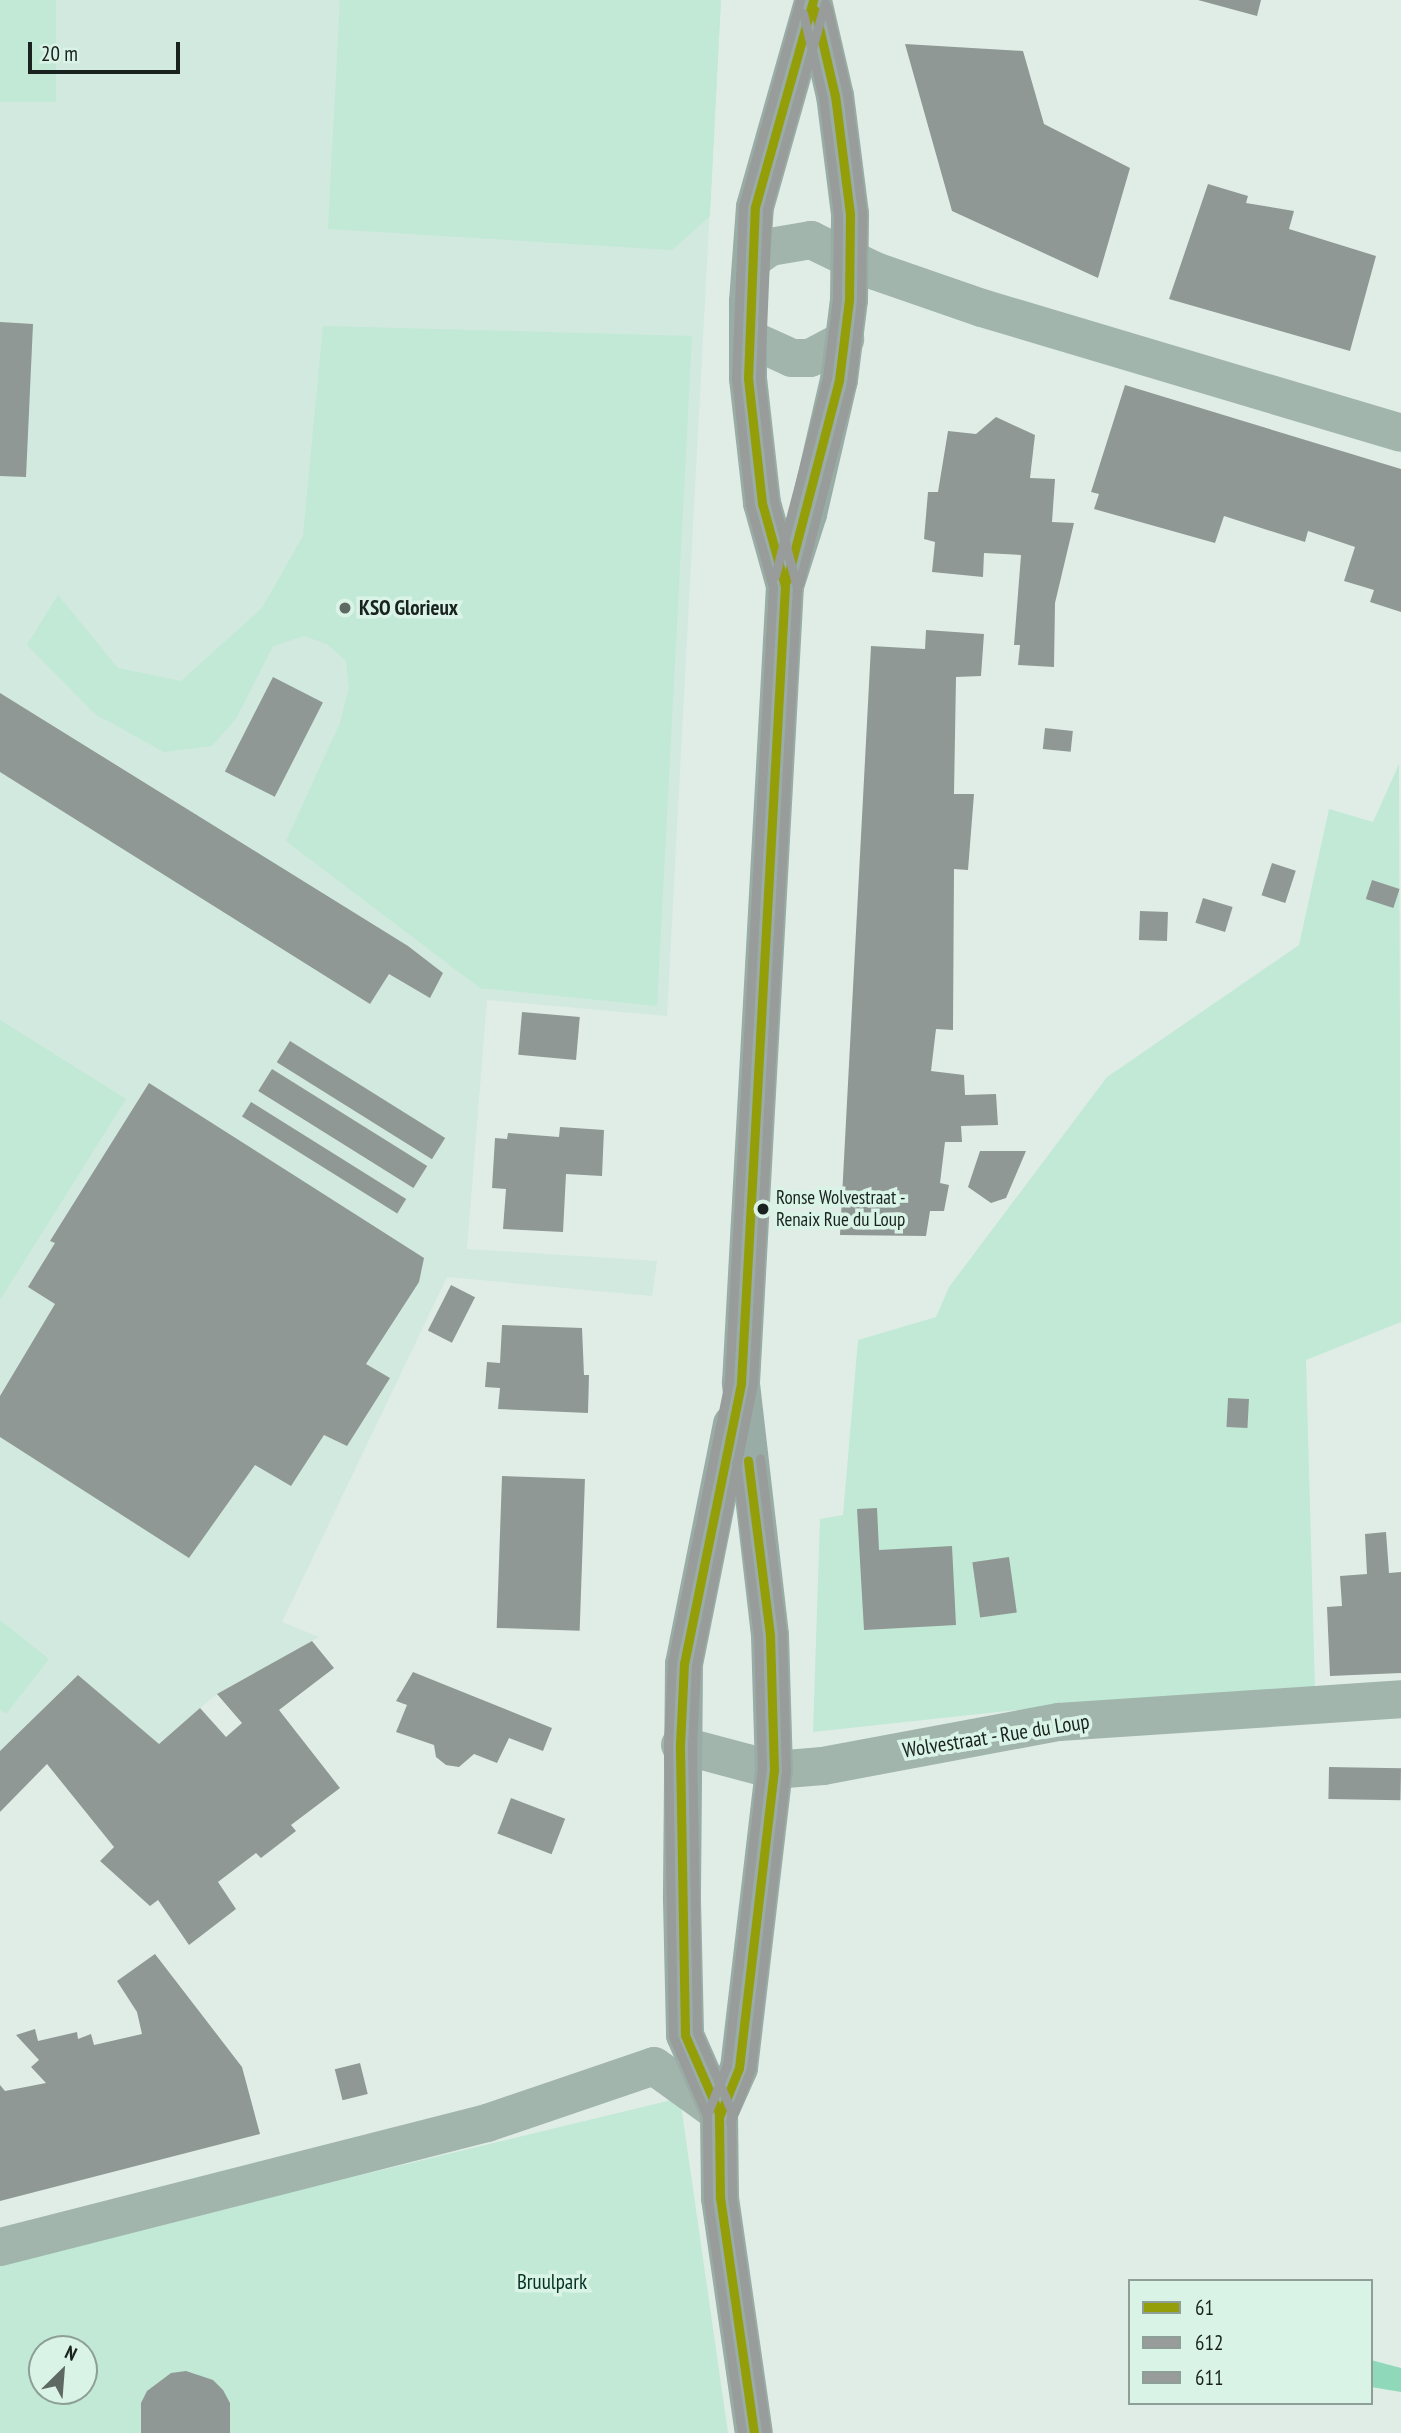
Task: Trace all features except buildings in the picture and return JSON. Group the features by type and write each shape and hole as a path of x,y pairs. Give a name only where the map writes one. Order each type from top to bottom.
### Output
{"main road":[{"path":"754,2433 720,2199 719,2113 685,2035 680,1745 684,1664 741,1383 785,586 808,514 845,339 850,256 835,96 813,1"},
{"path":"785,586 762,503 748,338 755,207 813,1"},
{"path":"719,2113 739,2068 774,1770 770,1635 741,1383"}],"street":[{"path":"752,260 770,247 811,240 850,256 875,271 982,308 1401,433"},
{"path":"748,338 792,358 810,358 845,339"},
{"name":"Wolvestraat - Rue du Loup","path":"680,1745 774,1770 823,1766 1059,1722 1401,1699"},
{"path":"0,2247 487,2123 654,2066 719,2113"}],"shaded area":[{"name":"KSO Glorieux","path":"0,0 721,0 667,1016 487,1000 467,1249 657,1261 652,1296 447,1277 282,1622 319,1637 213,1697 159,1744 78,1675 0,1751"},
{"path":"1373,2361 1401,2368 1401,2392 1373,2387"}],"green space":[{"path":"0,0 56,0 56,102 0,102"},
{"path":"340,0 721,0 710,216 672,250 328,229"},
{"path":"323,326 692,336 657,1006 480,988 286,841 340,723 349,688 346,661 327,644 304,636 273,646 237,717 212,746 164,752 95,714 27,645 58,595 118,668 181,681 262,608 303,536"},
{"path":"1399,764 1401,1322 1306,1360 1315,1688 1016,1710 813,1732 820,1519 843,1515 858,1340 936,1317 949,1287 1107,1077 1299,945 1329,809 1373,822"},
{"path":"0,1020 126,1099 0,1300"},
{"path":"0,1620 49,1659 6,1714 0,1709"},
{"name":"Bruulpark","path":"680,2098 728,2433 0,2433 0,2262"}],"transit line":[{"name":"611","path":"742,2433 708,2200 707,2116 673,2036 668,1744 672,1662 729,1381 773,587 750,505 736,379 743,206 800,0"},
{"name":"61","path":"754,2433 720,2198 719,2113 685,2035 680,1745 684,1664 741,1383 785,586 762,503 748,378 755,207 813,0"},
{"name":"612","path":"766,2431 732,2197 731,2110 697,2032 692,1745 696,1666 753,1384 797,587 774,501 760,378 767,209 825,3"},
{"name":"612","path":"799,584 851,383 861,300 862,212 847,94 827,7"},
{"name":"61","path":"787,580 839,380 849,300 850,214 835,96 815,10"},
{"name":"611","path":"775,576 827,378 837,299 838,215 823,98 803,13"},
{"name":"612","path":"730,2122 751,2069 786,1771 782,1633 760,1458"},
{"name":"61","path":"719,2117 739,2068 774,1770 770,1635 748,1460"},
{"name":"611","path":"708,2112 727,2065 762,1769 758,1636 736,1462"}],"place":[{"name":"KSO Glorieux","path":"345,608"},
{"name":"Ronse Wolvestraat - Renaix Rue du Loup","path":"763,1209"}]}
